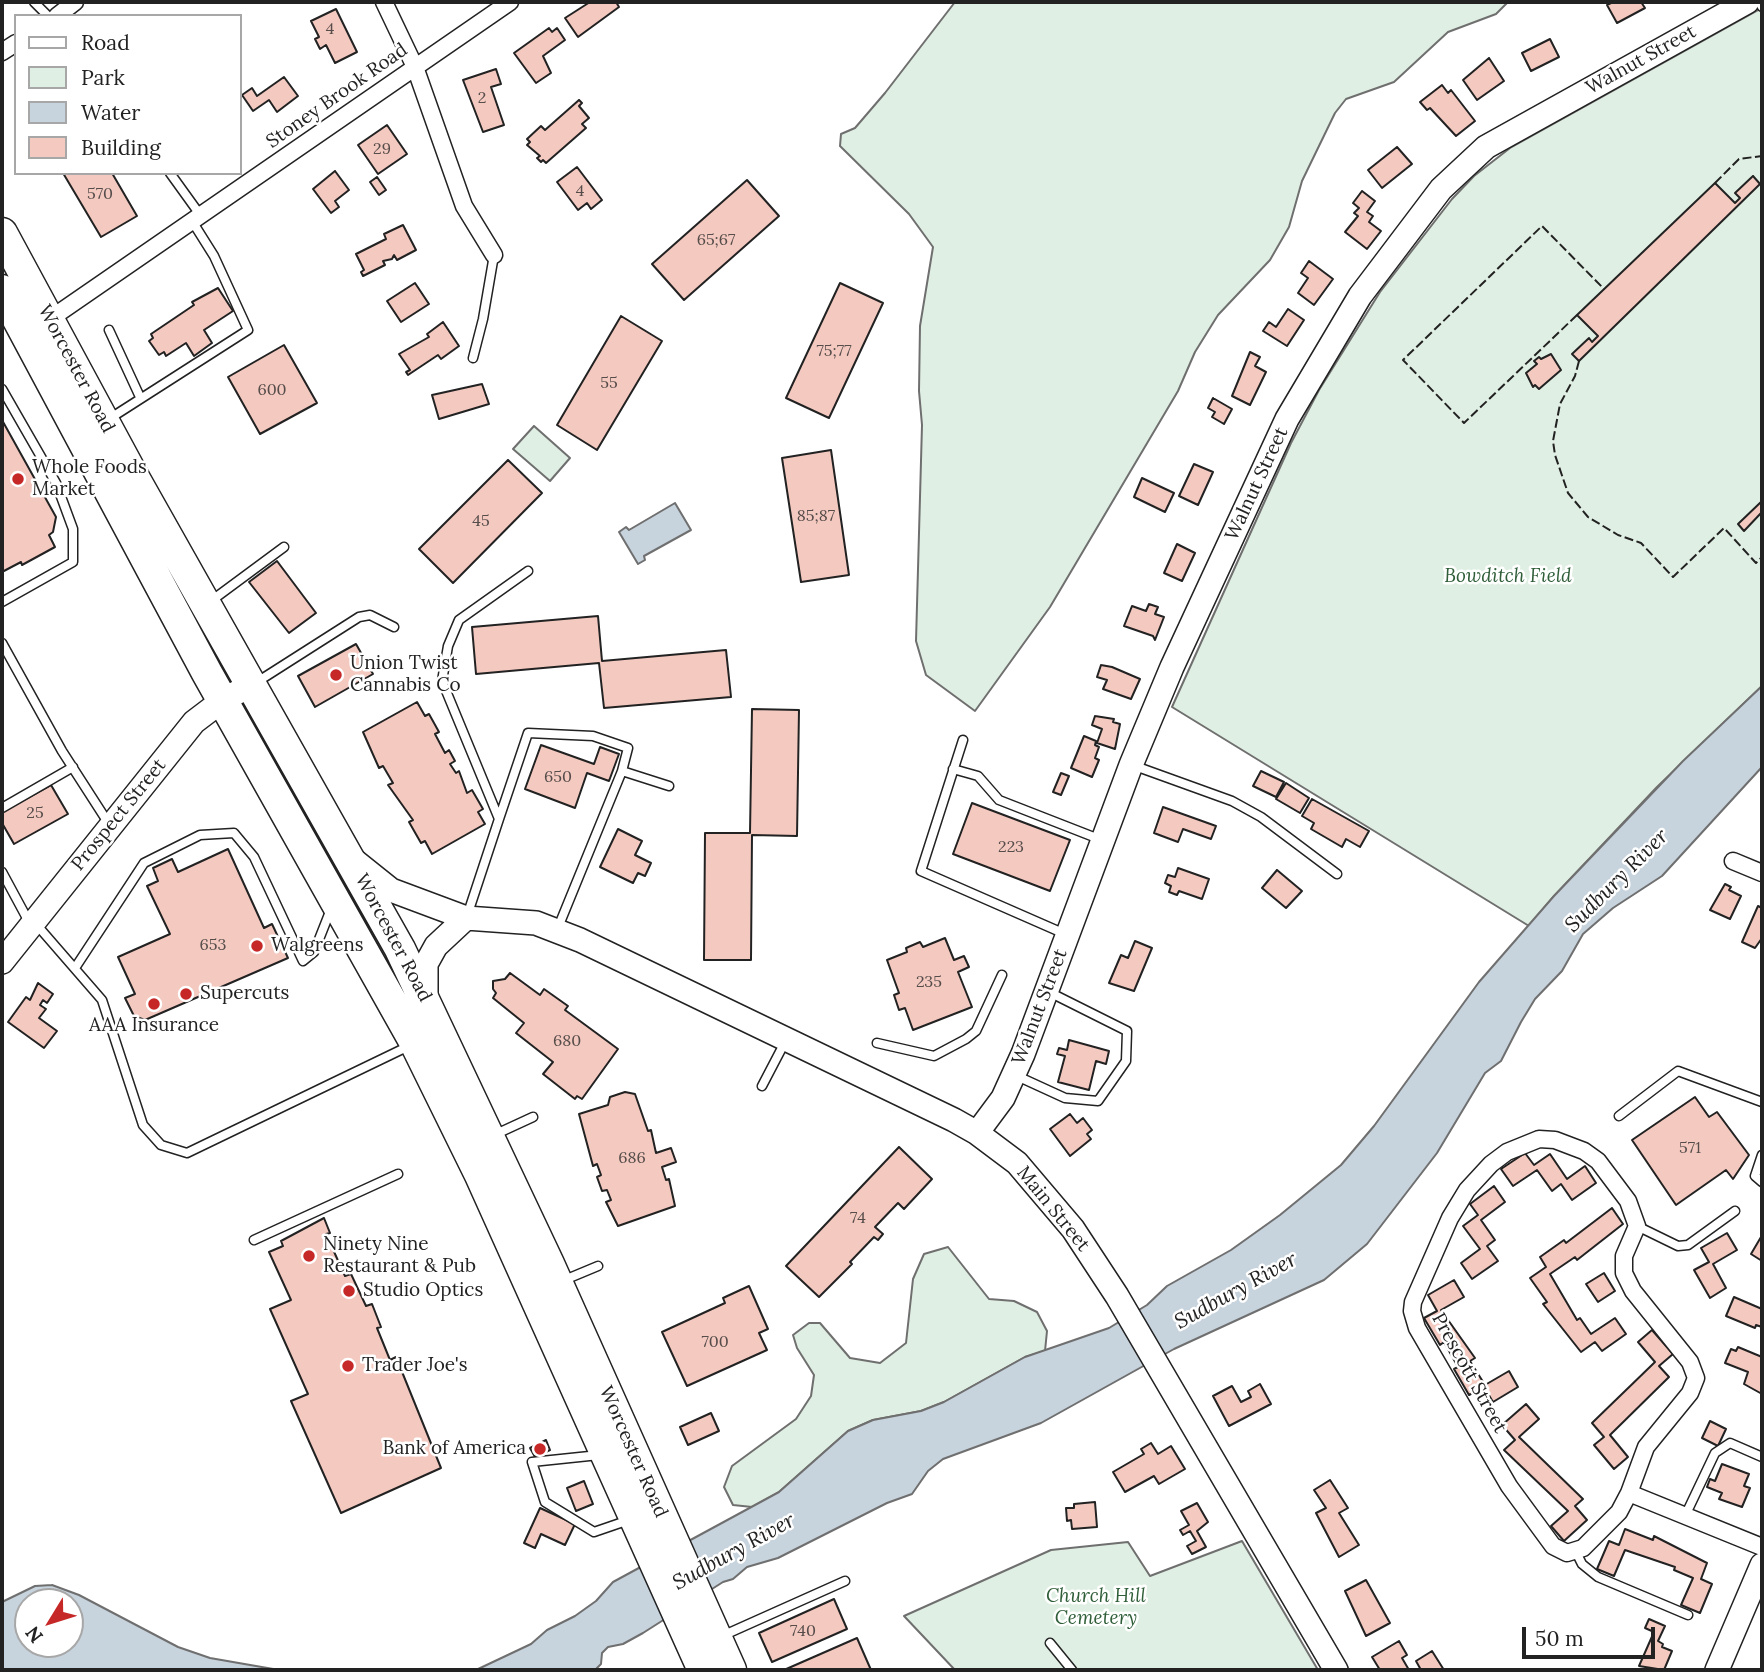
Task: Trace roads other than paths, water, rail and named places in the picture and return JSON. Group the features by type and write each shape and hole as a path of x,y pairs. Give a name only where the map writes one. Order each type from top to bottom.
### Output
{"highway":[{"name":"Worcester Road","path":"2,233 206,605 349,855 427,1004 557,1284 645,1521"},
{"name":"Worcester Road","path":"2,290 223,700 415,1043 480,1175 606,1454 705,1634 731,1670"},
{"name":"Worcester Road","path":"703,1670 705,1634"}],"street":[{"path":"60,14 75,2"},
{"path":"384,2 415,67 464,206 494,255"},
{"name":"Stoney Brook Road","path":"50,319 510,2"},
{"name":"Walnut Street","path":"977,1133 1003,1098 1014,1075 1131,765 1172,667 1296,401 1360,296 1441,189 1475,156 1506,134 1747,2"},
{"name":"Prospect Street","path":"2,962 194,722 223,700 251,685"},
{"name":"Main Street","path":"349,855 391,890 467,918 503,918 556,930 977,1133 1033,1179 1073,1229 1167,1377 1336,1670"},
{"path":"1733,861 1762,873"},
{"path":"427,1004 424,981 426,964 436,946 467,918"},
{"name":"Prescott Street","path":"1576,1552 1559,1551 1553,1546 1509,1486 1417,1328 1413,1302 1463,1196 1491,1164 1522,1144 1539,1139 1555,1140 1584,1151 1598,1161 1628,1201 1637,1226"},
{"path":"1576,1552 1619,1512 1646,1447 1690,1393 1696,1378 1690,1362 1633,1291 1624,1273 1624,1256 1637,1226"},
{"path":"1629,1493 1762,1548"},
{"path":"1717,1670 1759,1580"}],"lane":[{"path":"1759,2 1762,7"},
{"path":"104,422 248,330 197,218 171,175"},
{"path":"473,358 484,320 494,255"},
{"path":"109,330 140,397"},
{"path":"2,389 56,483 73,529 73,562 2,601"},
{"path":"206,605 284,547"},
{"path":"499,819 442,681 447,646 459,620 528,571"},
{"path":"251,685 359,617 370,615 394,627"},
{"path":"2,643 110,826"},
{"path":"467,918 528,733 593,736 628,748 622,771 556,930"},
{"path":"963,740 921,871 1067,935"},
{"path":"1131,765 1232,801 1261,817 1337,874"},
{"path":"2,808 73,767"},
{"path":"953,769 978,776 999,800 1103,840"},
{"path":"622,771 669,786"},
{"path":"75,968 144,863 200,835 234,833 247,849 303,961 314,952 328,921 334,896"},
{"path":"2,872 32,923 102,1000 143,1125 161,1145 187,1153 415,1043"},
{"path":"877,1043 934,1056 945,1051 976,1031 1002,975"},
{"path":"1014,1075 1065,1098 1098,1101 1126,1061 1127,1031 1046,991"},
{"path":"762,1086 786,1041"},
{"path":"1619,1116 1678,1071 1762,1102"},
{"path":"489,1137 533,1117"},
{"path":"1762,1155 1755,1176 1762,1182"},
{"path":"254,1240 398,1174"},
{"path":"1637,1226 1678,1246 1688,1245 1735,1211"},
{"path":"557,1284 598,1266"},
{"path":"1685,1516 1715,1453 1730,1443 1762,1457"},
{"path":"606,1454 532,1462 545,1502 594,1532 645,1521"},
{"path":"1576,1552 1582,1564 1598,1577 1688,1615"},
{"path":"705,1634 845,1581"},
{"path":"1050,1643 1072,1670"}],"water":[{"path":"675,503 691,530 644,556 645,560 638,564 619,532 626,527 629,530"},
{"name":"Sudbury River","path":"1762,686 1762,767 1662,876 1613,908 1583,934 1562,971 1535,999 1501,1061 1485,1073 1437,1153 1367,1244 1324,1280 1174,1349 1041,1423 943,1459 928,1471 912,1494 887,1503 778,1558 747,1567 733,1579 723,1582 643,1633 623,1644 608,1647 602,1653 601,1664 595,1670 476,1670 531,1644 547,1630 575,1616 596,1601 613,1582 779,1492 848,1431 873,1420 921,1411 944,1402 1025,1357 1109,1328 1147,1305 1167,1286 1231,1250 1280,1215 1341,1165 1374,1126 1479,982 1554,896 1683,761"},
{"path":"52,1585 60,1588 31,1588"},
{"path":"14,1596 14,1658 84,1658 84,1598 178,1647 210,1658 279,1670 2,1670 2,1602"}],"place":[{"name":"Whole Foods Market","path":"18,479"},
{"name":"Union Twist Cannabis Co","path":"336,675"},
{"name":"Walgreens","path":"257,946"},
{"name":"Supercuts","path":"186,994"},
{"name":"AAA Insurance","path":"154,1004"},
{"name":"Ninety Nine Restaurant & Pub","path":"309,1256"},
{"name":"Studio Optics","path":"349,1291"},
{"name":"Trader Joe's","path":"348,1366"},
{"name":"Bank of America","path":"540,1449"}],"park label":[{"name":"Bowditch Field","path":"1508,577"},
{"name":"Church Hill Cemetery","path":"1096,1608"}]}
